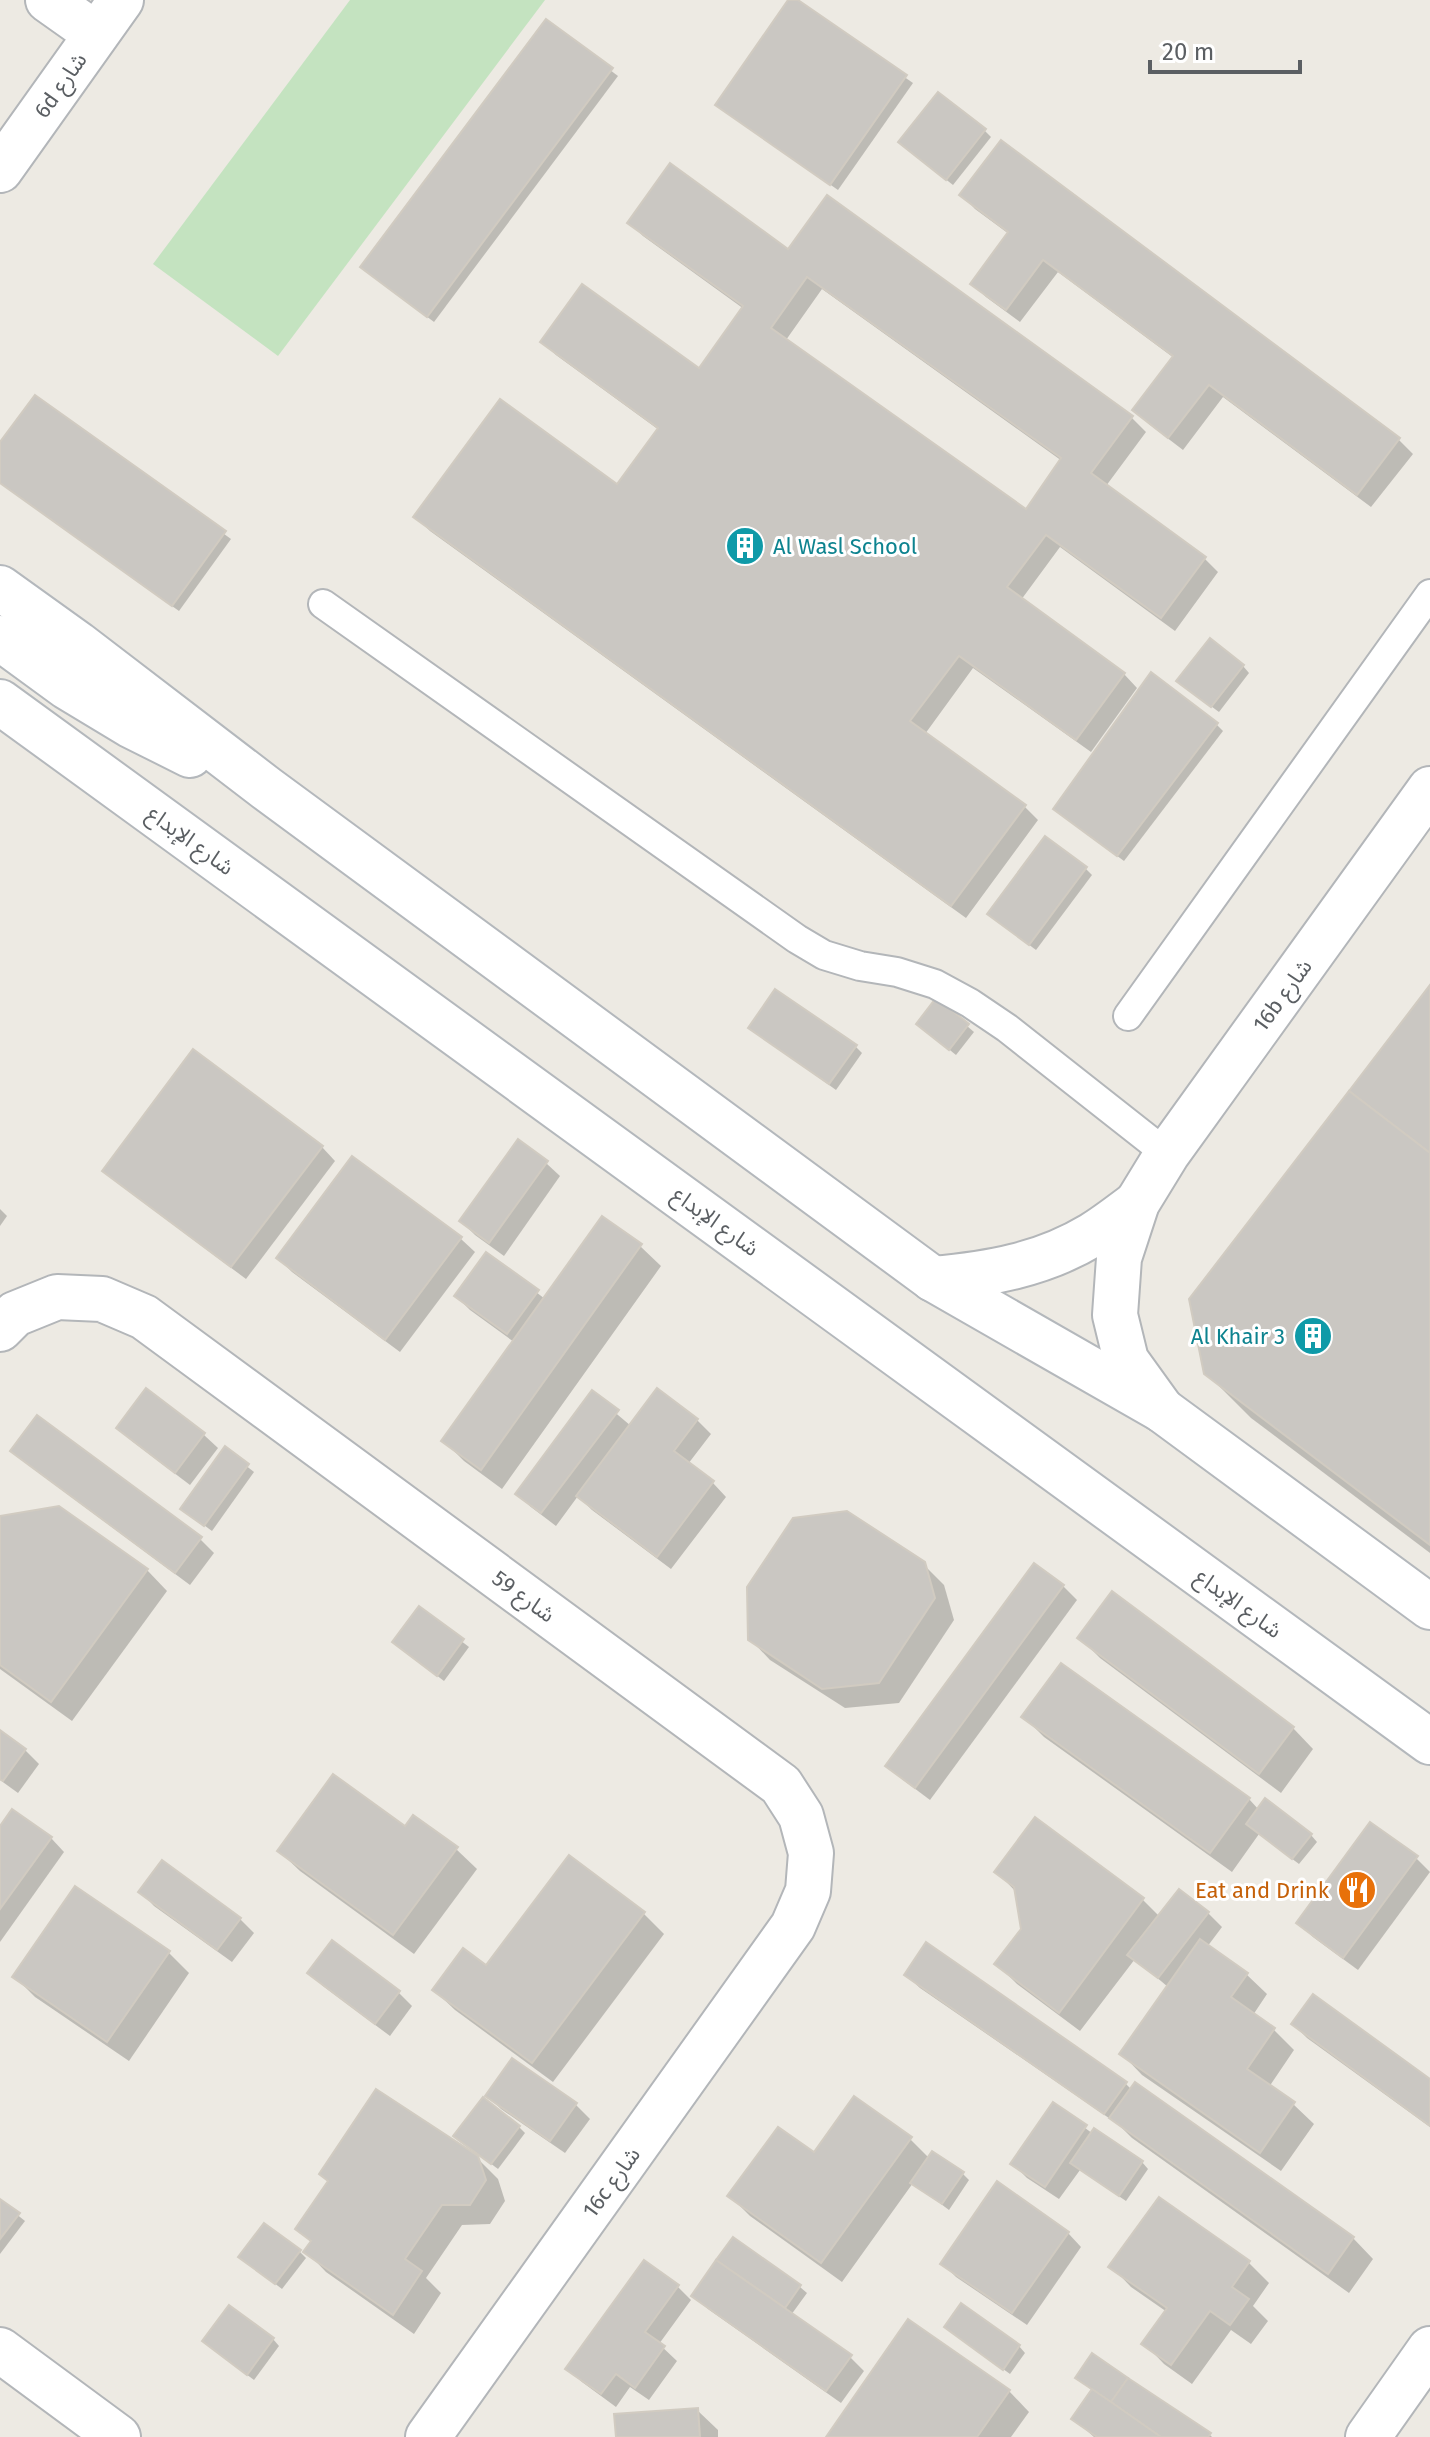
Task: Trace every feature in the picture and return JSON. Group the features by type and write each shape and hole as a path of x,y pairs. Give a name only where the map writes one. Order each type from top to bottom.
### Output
{"main road":[{"path":"48,0 108,17"},
{"name":"6d شارع","path":"0,170 108,17"},
{"path":"0,588 266,788 933,1279 1162,1410 1430,1607"},
{"path":"0,638 67,687 130,725 197,759 266,788"},
{"name":"شارع الإبداع","path":"0,702 1430,1742"},
{"name":"16b شارع","path":"1162,1410 1126,1360 1115,1315 1119,1258 1137,1203 1167,1154 1430,789"},
{"name":"16b شارع","path":"933,1279 988,1274 1042,1259 1092,1236 1137,1203"},
{"name":"شارع 59","path":"0,1329 15,1314 57,1297 102,1299 144,1317 781,1785 801,1816 811,1853 808,1891 793,1926"},
{"name":"16c شارع","path":"428,2437 793,1926"},
{"path":"1368,2437 1430,2349"},
{"path":"0,2350 118,2437"}],"lane":[{"path":"1128,1016 1430,594"},
{"path":"323,604 797,939 824,955 935,984 970,1003 1007,1028 1167,1154"}],"green space":[{"path":"350,0 545,0 278,356 153,264"}],"building":[{"path":"788,0 798,0 907,75 830,185 715,105"},
{"path":"546,19 613,68 427,317 360,267"},
{"path":"938,92 986,129 946,180 898,142"},
{"path":"1001,140 1400,438 1357,495 1209,385 1168,438 1132,410 1173,356 1043,260 1006,310 970,284 1008,232 959,195"},
{"name":"Al Wasl School","path":"670,163 788,249 827,195 1133,416 1091,473 1206,557 1161,618 1046,535 1007,587 1125,673 1076,740 959,656 910,721 1026,805 951,906 413,517 500,399 617,484 658,428 540,342 582,284 699,368 743,306 627,223","holes":["807,277 1061,458 1026,509 771,328"]},
{"path":"35,395 226,531 172,606 0,483 0,442"},
{"path":"1210,638 1244,665 1211,707 1176,681"},
{"path":"1151,672 1218,723 1117,856 1053,809"},
{"path":"1045,836 1087,867 1029,945 987,914"},
{"path":"1430,985 1430,1153 1349,1091"},
{"path":"775,989 857,1045 829,1084 748,1028"},
{"path":"936,998 969,1024 949,1050 916,1024"},
{"path":"193,1049 323,1146 231,1267 102,1171"},
{"name":"Al Khair 3","path":"1349,1091 1430,1153 1430,1545 1204,1374 1189,1299"},
{"path":"518,1139 548,1161 489,1243 459,1221"},
{"path":"352,1156 462,1237 385,1340 276,1258"},
{"path":"602,1216 642,1244 481,1470 441,1441"},
{"path":"486,1252 539,1290 507,1334 454,1296"},
{"path":"146,1388 205,1433 175,1473 116,1428"},
{"path":"657,1388 698,1419 674,1451 714,1481 657,1557 576,1496"},
{"path":"592,1390 619,1410 541,1513 515,1494"},
{"path":"37,1415 202,1537 175,1573 10,1451"},
{"path":"225,1446 249,1464 204,1526 180,1509"},
{"path":"59,1506 148,1569 51,1702 0,1665 0,1516"},
{"path":"847,1511 925,1562 935,1598 879,1683 822,1689 748,1640 747,1587 793,1518"},
{"path":"1034,1563 1064,1585 915,1788 885,1766"},
{"path":"1112,1591 1294,1727 1259,1774 1077,1638"},
{"path":"419,1606 464,1639 437,1676 392,1642"},
{"path":"1061,1663 1250,1798 1210,1853 1021,1717"},
{"path":"0,1730 26,1749 3,1781 0,1779"},
{"path":"333,1774 405,1826 413,1815 458,1847 393,1935 277,1851"},
{"path":"1265,1798 1312,1834 1292,1859 1246,1824"},
{"path":"12,1809 52,1837 0,1909 0,1826"},
{"path":"1035,1817 1144,1898 1059,2013 994,1964 1021,1929 1014,1887 994,1872"},
{"name":"Eat and Drink","path":"1370,1822 1418,1856 1343,1958 1296,1923"},
{"path":"569,1855 645,1912 532,2063 432,1990 463,1948 486,1965"},
{"path":"162,1860 241,1918 217,1950 138,1892"},
{"path":"75,1886 170,1951 107,2042 12,1977"},
{"path":"1179,1889 1209,1912 1158,1978 1127,1955"},
{"path":"1200,1939 1248,1973 1231,1997 1275,2028 1247,2069 1295,2102 1260,2153 1119,2054"},
{"path":"332,1940 400,1991 375,2024 307,1973"},
{"path":"926,1942 1127,2082 1104,2114 904,1975"},
{"path":"1313,1994 1430,2079 1430,2126 1291,2024"},
{"path":"512,2058 577,2103 550,2141 485,2096"},
{"path":"1135,2082 1354,2237 1328,2274 1109,2118"},
{"path":"376,2089 478,2156 486,2180 470,2205 442,2205 405,2259 422,2271 393,2315 303,2252 311,2241 295,2229 328,2181 319,2174"},
{"path":"854,2096 912,2137 821,2263 727,2196 778,2127 814,2152"},
{"path":"483,2097 520,2126 491,2164 453,2136"},
{"path":"1053,2102 1087,2125 1045,2187 1010,2164"},
{"path":"1094,2128 1143,2161 1119,2196 1070,2163"},
{"path":"932,2151 964,2172 942,2204 910,2183"},
{"path":"997,2181 1069,2232 1012,2313 940,2264"},
{"path":"1159,2197 1250,2261 1232,2287 1249,2299 1230,2325 1210,2311 1171,2365 1141,2344 1167,2308 1108,2267"},
{"path":"0,2199 20,2213 0,2239"},
{"path":"264,2223 301,2250 275,2284 238,2257"},
{"path":"733,2237 801,2285 785,2308 716,2260"},
{"path":"644,2260 679,2285 645,2332 665,2346 635,2388 616,2374 601,2394 565,2369"},
{"path":"716,2260 852,2355 826,2391 691,2296"},
{"path":"961,2303 1020,2345 1003,2370 944,2327"},
{"path":"229,2305 274,2338 247,2375 202,2341"},
{"path":"908,2319 1010,2390 977,2437 826,2437"},
{"path":"1092,2353 1128,2378 1111,2402 1075,2378"},
{"path":"1128,2378 1211,2433 1208,2437 1161,2437 1111,2402"},
{"path":"1092,2389 1161,2437 1097,2437 1071,2419"},
{"path":"698,2408 700,2437 616,2437 614,2414"}],"place":[{"name":"Al Wasl School","path":"745,546"},
{"name":"Al Khair 3","path":"1313,1336"},
{"name":"Eat and Drink","path":"1357,1890"}]}
